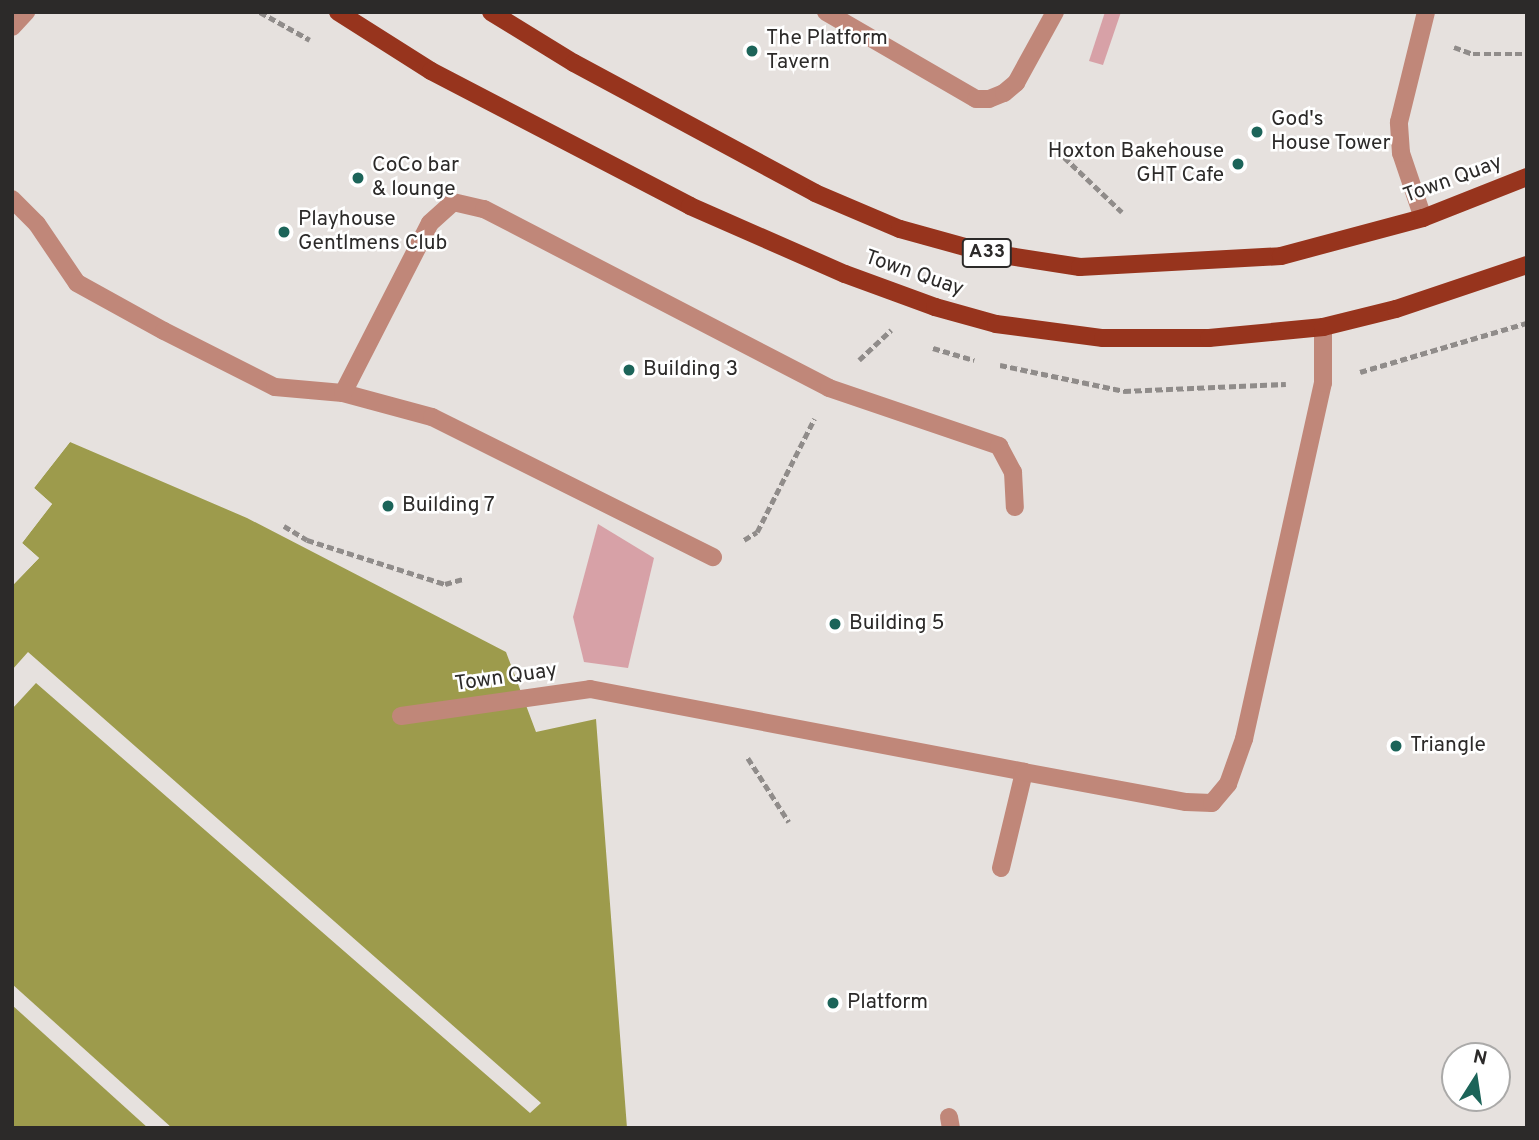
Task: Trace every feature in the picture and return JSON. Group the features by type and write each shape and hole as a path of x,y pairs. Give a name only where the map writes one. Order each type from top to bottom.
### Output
{"main road":[{"name":"Town Quay","path":"338,12 431,71 690,206 845,274 935,307 996,324 1103,338 1209,338 1323,327 1396,309 1527,265"},
{"name":"Town Quay","path":"491,12 573,63 815,193 900,229 984,252 1080,267 1281,256 1423,218 1527,177"}],"street":[{"path":"12,27 26,12"},
{"path":"827,12 962,94 976,99 989,99 1004,93 1016,82 1055,12"},
{"path":"1423,218 1401,153 1399,122 1426,12"},
{"path":"12,199 37,224 77,283 164,331 275,387 343,393 432,417 713,557"},
{"path":"343,393 430,223 453,202 484,209 829,388 999,446 1013,472 1015,507"},
{"name":"Town Quay","path":"401,716 590,689 1186,802 1212,803 1228,784 1244,739 1323,383 1323,327"},
{"path":"1002,869 1024,772"}],"path":[{"path":"1420,35 1473,54 1527,54"},
{"path":"1064,158 1122,212"},
{"path":"713,557 757,532 829,388"},
{"path":"285,526 307,540 445,584 462,579"},
{"path":"721,714 789,822"}],"shaded area":[{"path":"1105,12 1121,12 1103,65 1089,61"},
{"path":"70,442 247,518 506,652 536,732 596,719 627,1128 12,1128 12,586 39,558 22,543 52,504 34,488"},
{"path":"598,524 654,558 628,668 584,662 573,617"}],"pier":[{"path":"67,440 70,442 34,488 52,504 22,543 39,558 12,586 12,581 34,558 19,542 47,504 30,487"},
{"path":"28,652 541,1103 530,1113 36,683 12,709 12,670"},
{"path":"12,984 172,1128 148,1128 12,1005"}],"place":[{"name":"The Platform Tavern","path":"752,51"},
{"name":"God's House Tower","path":"1257,132"},
{"name":"Hoxton Bakehouse GHT Cafe","path":"1238,164"},
{"name":"CoCo bar & lounge","path":"358,178"},
{"name":"Playhouse Gentlmens Club","path":"284,232"},
{"name":"Building 3","path":"629,370"},
{"name":"Building 7","path":"388,506"},
{"name":"Building 5","path":"835,624"},
{"name":"Triangle","path":"1396,746"},
{"name":"Platform","path":"833,1003"}]}
